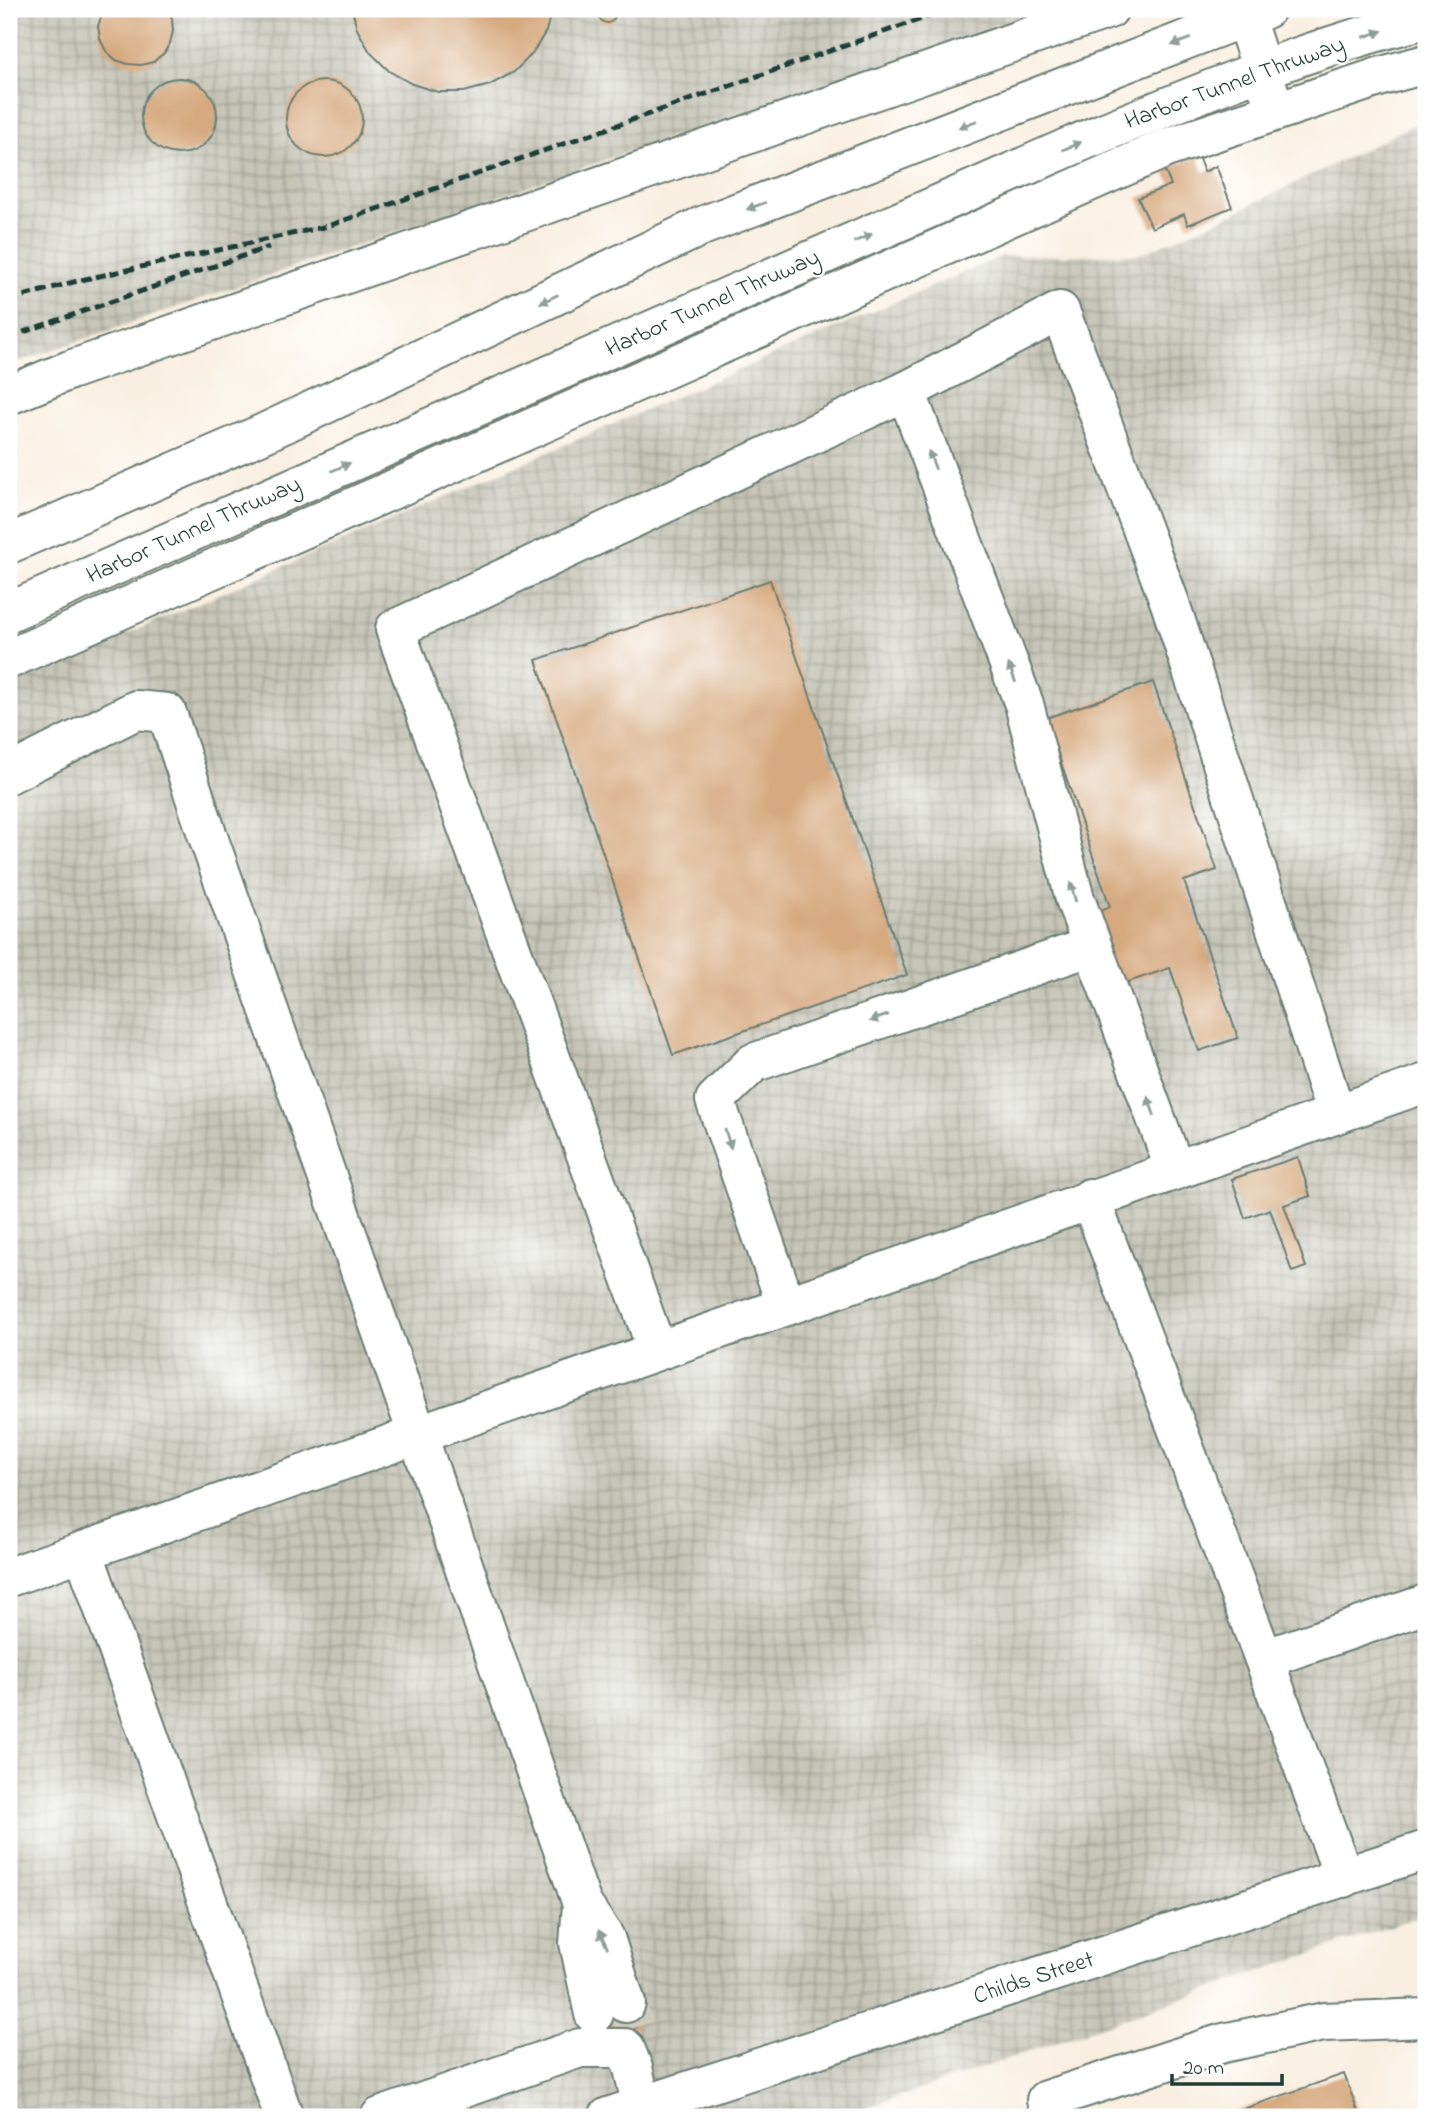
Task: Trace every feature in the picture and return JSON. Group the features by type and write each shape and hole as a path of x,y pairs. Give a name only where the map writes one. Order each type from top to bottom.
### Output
{"main road":[{"path":"9,395 83,365 1109,9"},
{"path":"9,544 262,434 702,226 1251,12 1262,71 1276,112"},
{"name":"Harbor Tunnel Thruway","path":"9,612 1076,144 1207,90 1391,27 1426,19"},
{"path":"9,659 1166,148 1382,76 1426,64"},
{"path":"657,1350 395,629 906,391 1060,311 1170,603 1336,1114"},
{"path":"906,391 1024,705 1075,899 1175,1170"},
{"path":"9,774 136,710 167,712 206,831 582,1904 605,1938 617,2026 633,2068 631,2114"},
{"path":"786,1305 715,1100 752,1063 1092,946"},
{"path":"9,1577 1426,1083"},
{"path":"1090,1198 1344,1878"},
{"path":"83,1551 284,2117"},
{"path":"1264,1659 1426,1604"},
{"name":"Childs Street","path":"631,2114 1426,1850"},
{"path":"1053,2117 1046,2100 1223,2043 1324,2022 1426,2018"},
{"path":"380,2117 580,2048 617,2026"}],"shaded area":[{"path":"9,9 1045,9 9,365"},
{"path":"1426,119 1426,1914 840,2117 9,2117 9,685 1002,256 1141,254 1232,214"}],"building":[{"path":"607,7 613,9 613,21 607,23 601,21 599,15 601,9"},
{"path":"104,9 168,9 173,31 164,53 153,62 141,65 116,60 106,51 100,39 98,26"},
{"path":"352,9 552,9 546,31 532,54 514,72 490,85 464,92 438,92 412,84 389,71 370,52 357,29"},
{"path":"179,78 194,81 206,89 214,101 217,116 214,131 206,143 194,151 179,154 164,151 152,143 144,131 141,116 144,101 152,89 164,81"},
{"path":"317,81 331,81 345,87 356,98 362,119 359,134 351,146 331,157 317,157 303,151 292,140 286,126 286,112 292,98 303,87"},
{"path":"1198,156 1204,172 1216,166 1232,207 1188,225 1184,214 1152,228 1138,198 1171,185 1164,169"},
{"path":"770,580 907,975 673,1055 536,660"},
{"path":"1153,682 1217,870 1184,881 1238,1038 1199,1051 1170,968 1116,986 1091,914 1110,907 1046,718"},
{"path":"1298,1157 1310,1196 1284,1205 1306,1267 1292,1272 1270,1209 1245,1218 1232,1179"},
{"path":"629,2002 637,2027 596,2041 588,2016"},
{"path":"1344,2074 1360,2117 1220,2117"}],"tunnel":[{"path":"626,2003 635,2028"}],"railway":[{"path":"827,11 833,9"},
{"path":"9,300 81,280 328,226 950,9"},
{"path":"9,337 269,247"}]}
